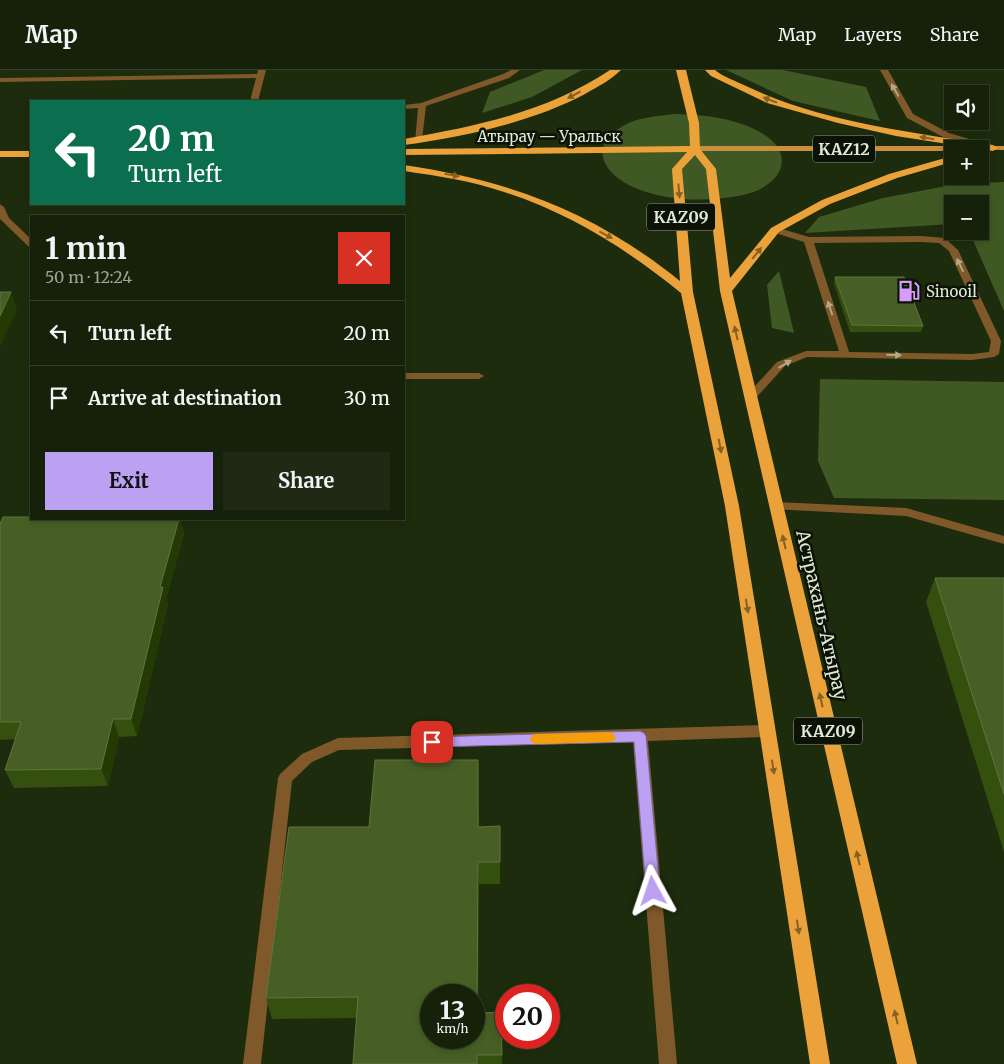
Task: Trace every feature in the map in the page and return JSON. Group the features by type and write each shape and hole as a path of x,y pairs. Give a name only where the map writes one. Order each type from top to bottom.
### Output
{"highway":[{"path":"405,142 462,132 513,120 563,100 616,70"},
{"path":"681,70 694,123 695,149"},
{"path":"710,70 714,74 770,101 841,121 896,133 993,148"},
{"path":"989,149 993,148"},
{"name":"Атырау — Уральск","path":"405,152 695,149"},
{"name":"KAZ09","path":"726,291 711,169 695,149 677,169 688,292 732,506 820,1064"},
{"path":"0,154 30,154"},
{"path":"726,291 775,230 826,202 893,176 944,161"},
{"path":"405,168 458,176 510,190 563,212 620,243 660,269 688,292"},
{"name":"Астрахань-Атырау","path":"726,291 907,1064"}],"main road":[{"name":"KAZ12","path":"695,149 1004,148"}],"lane":[{"path":"405,107 422,105 506,76 516,70"},
{"path":"884,70 910,116 946,135 993,148"},
{"path":"0,80 261,73 254,100"},
{"path":"418,140 422,105"},
{"path":"0,207 6,219 30,243"},
{"path":"750,398 781,364 806,354 972,357 994,354 996,341 953,250 942,240 808,240 775,230"},
{"path":"808,240 845,354"},
{"path":"405,376 479,376"},
{"path":"776,506 906,512 1004,540"},
{"path":"252,1064 285,778 307,758 338,744 767,731"},
{"path":"640,736 668,1064"}],"green space":[{"path":"544,70 582,70 532,97 482,113 490,92"},
{"path":"726,70 783,70 866,87 880,121 793,101"},
{"path":"675,114 726,119 756,130 769,138 778,148 782,157 781,167 776,176 768,184 743,195 702,200 648,193 624,182 608,168 603,151 605,142 612,134 623,126 635,121 648,117"},
{"path":"1004,182 1004,311 973,240 989,240 989,195 944,195 944,224 805,233 819,217 883,198 952,185 989,185 989,183"},
{"path":"779,271 794,333 772,328 767,285"},
{"path":"820,379 1004,382 1004,500 834,498 818,461"}],"building":[{"path":"835,277 904,277 923,326 852,325"},
{"path":"0,292 11,292 0,316"},
{"path":"3,517 30,517 30,520 179,520 160,587 163,587 131,719 113,719 101,769 5,770 21,722 0,722 0,524"},
{"path":"935,578 1004,578 1004,794"},
{"path":"375,760 478,760 478,827 500,826 500,862 478,862 477,984 420,984 420,1049 485,1049 485,1013 495,1012 495,1049 502,1049 502,1055 477,1055 477,1064 353,1064 358,997 266,998 289,827 369,827"}],"slow traffic":[{"path":"537,739 609,737"}],"place":[{"name":"Sinooil","path":"909,291"}],"route":[{"path":"432,742 640,736 653,891"}]}
